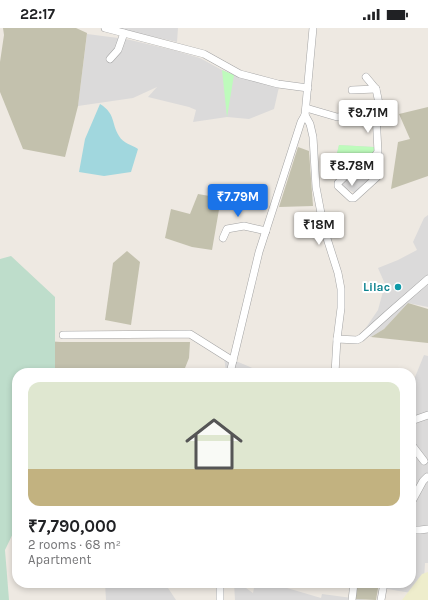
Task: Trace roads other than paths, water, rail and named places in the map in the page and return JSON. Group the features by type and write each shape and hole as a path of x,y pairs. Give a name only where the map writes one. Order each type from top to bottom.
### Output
{"street":[{"path":"105,28 204,54 240,74 278,84 308,88"},
{"path":"231,368 266,231 305,111 313,28"},
{"path":"110,59 118,50 124,33"},
{"path":"305,111 336,117 381,113 376,89 366,77"},
{"path":"352,90 376,89"},
{"path":"305,111 313,137 316,188 324,229 338,273 341,289 341,308 335,368"},
{"path":"368,165 378,152 376,114"},
{"path":"362,160 368,165 377,177 354,198 351,198 338,186 338,183 360,161 362,160"},
{"path":"223,238 227,229 244,226 266,231"},
{"path":"337,339 356,340 362,338 428,279"},
{"path":"72,335 63,335 190,334 233,362"},
{"path":"416,419 428,415"},
{"path":"416,451 424,461"},
{"path":"416,494 427,477"},
{"path":"416,530 428,529"},
{"path":"220,588 220,600"},
{"path":"352,600 353,588"},
{"path":"381,600 383,588"}],"water":[{"path":"100,104 109,111 121,138 138,149 131,172 104,176 79,172 85,139"}],"place":[{"name":"Lilac","path":"398,287"}]}
